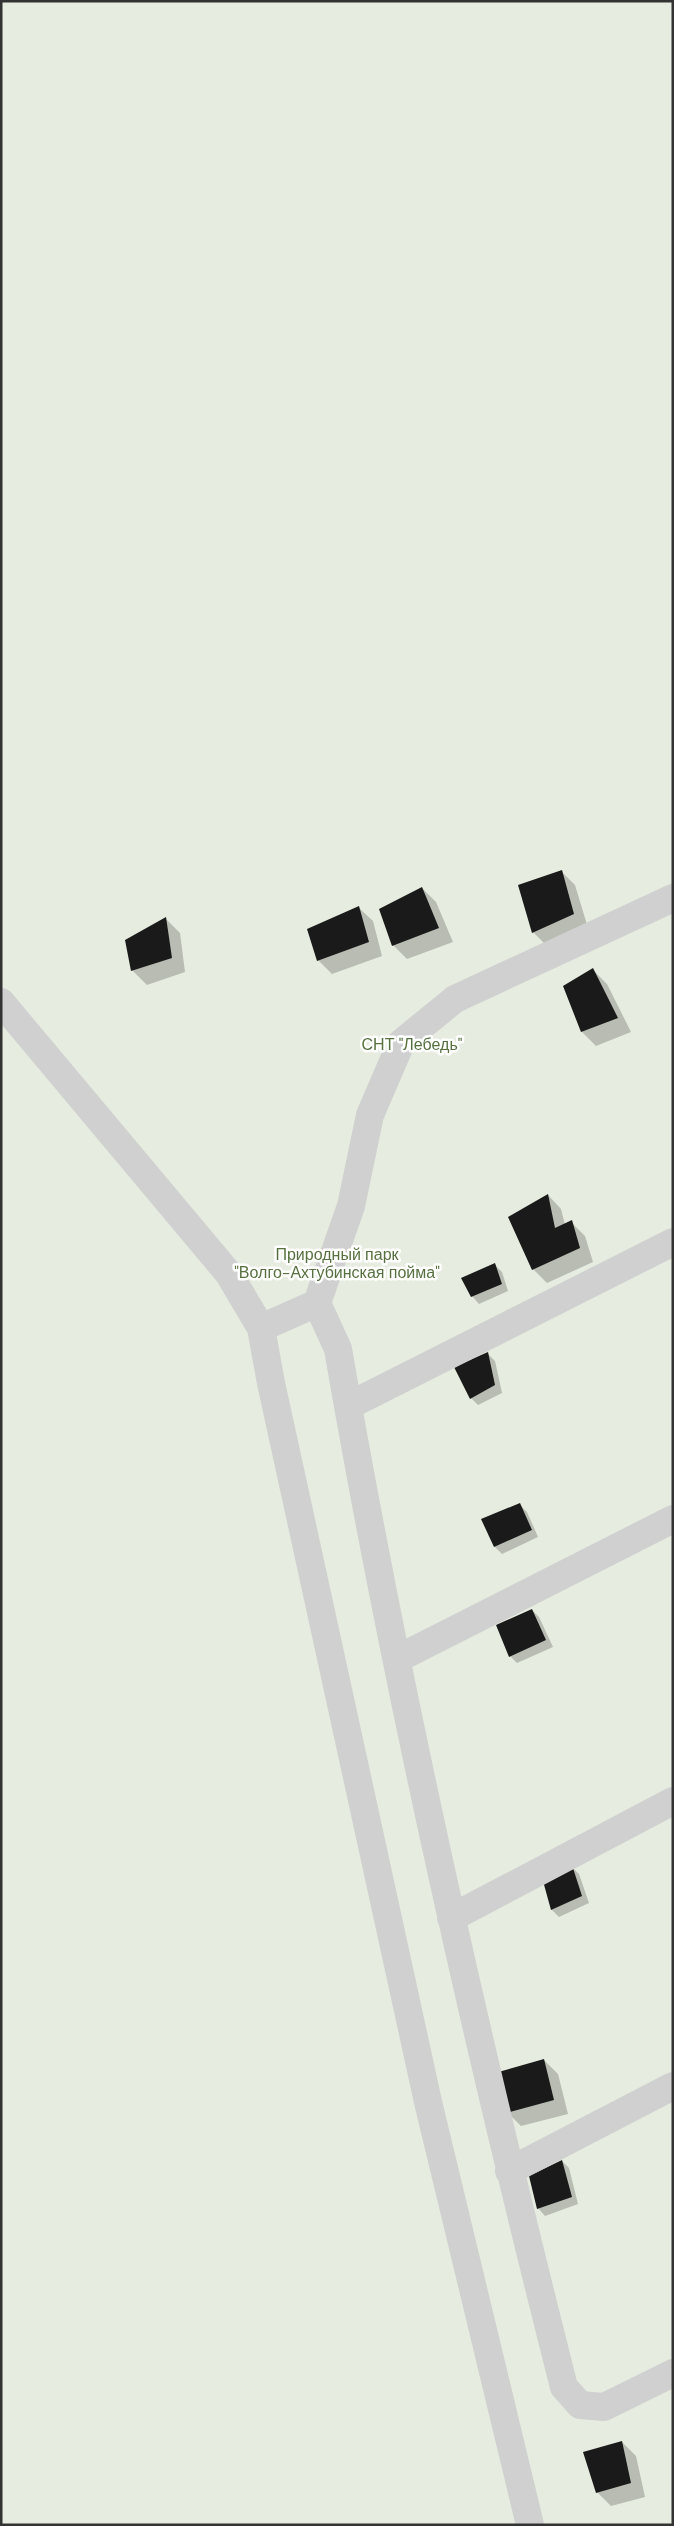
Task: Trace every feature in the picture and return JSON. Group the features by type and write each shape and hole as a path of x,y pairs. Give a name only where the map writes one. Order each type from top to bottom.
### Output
{"street":[{"path":"673,898 455,999 401,1043 370,1115 351,1206 317,1303 338,1348 397,1660 451,1918 509,2171 564,2387 580,2405 604,2408 673,2373"},
{"path":"1,1002 228,1274 261,1328 271,1383 428,2102 530,2525"},
{"path":"348,1406 673,1242"},
{"path":"261,1328 317,1303"},
{"path":"397,1660 673,1519"},
{"path":"451,1918 673,1801"},
{"path":"509,2171 673,2086"}],"green space":[{"name":"Природный парк \"Волго-Ахтубинская пойма\"","path":"1,1 673,1 673,2525 1,2525"}],"building":[{"path":"562,870 574,914 532,933 518,885"},
{"path":"422,887 439,928 392,946 379,909"},
{"path":"359,906 369,942 317,961 307,929"},
{"path":"166,917 172,958 131,971 125,940"},
{"path":"593,968 618,1018 581,1032 563,986"},
{"path":"548,1194 555,1228 572,1220 580,1248 532,1270 508,1217"},
{"path":"495,1263 502,1284 471,1297 461,1278"},
{"path":"488,1352 495,1385 470,1399 454,1367"},
{"path":"520,1503 532,1530 494,1547 481,1519"},
{"path":"532,1609 546,1640 509,1657 496,1625"},
{"path":"572,1865 582,1896 551,1910 543,1881"},
{"path":"544,2059 554,2100 506,2113 495,2073"},
{"path":"562,2160 572,2197 537,2209 529,2176"},
{"path":"622,2441 631,2483 596,2493 583,2452"}],"park label":[{"name":"СНТ \"Лебедь\"","path":"412,1044"}]}
